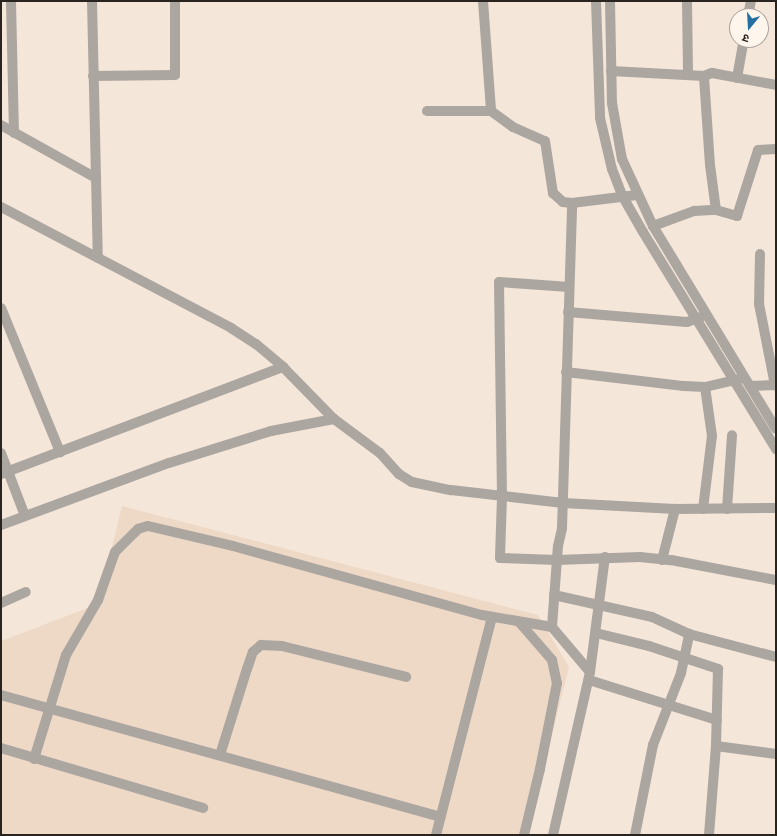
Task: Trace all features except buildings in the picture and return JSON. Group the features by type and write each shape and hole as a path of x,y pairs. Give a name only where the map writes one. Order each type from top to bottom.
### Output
{"street":[{"path":"11,1 14,132"},
{"path":"92,1 98,258"},
{"path":"93,76 175,75 175,1"},
{"path":"483,1 491,111"},
{"path":"596,1 600,118 612,169 623,197 776,449"},
{"path":"610,1 610,71 614,126 622,159 637,195 653,226 776,429"},
{"path":"687,1 688,74"},
{"path":"737,78 743,48"},
{"path":"610,71 704,76 712,73 776,85"},
{"path":"704,76 710,165 716,210"},
{"path":"427,111 491,111 502,120 545,141 553,194 563,202 572,203 637,195"},
{"path":"1,125 96,178"},
{"path":"653,226 694,211 716,210 737,216 758,150 776,149"},
{"path":"572,203 562,528 557,560 552,627 590,676 717,720"},
{"path":"1,207 231,328 256,344 283,367 334,419 380,453 399,474 412,482 502,497 563,503 675,509 727,510 776,508"},
{"path":"566,372 654,384 705,387 734,380 775,385 759,304 760,254"},
{"path":"569,287 499,282 502,497 500,558 557,560 605,557 662,560 776,580"},
{"path":"1,308 60,452"},
{"path":"568,312 687,322 707,315"},
{"path":"4,473 283,367"},
{"path":"703,509 712,436 705,387"},
{"path":"1,525 169,463 271,431 334,419"},
{"path":"727,510 732,435"},
{"path":"1,453 4,473 25,516"},
{"path":"662,560 675,509"},
{"path":"34,759 51,708 66,654 98,600 115,552 138,529 148,526 233,546 492,617 552,627"},
{"path":"553,835 590,676 601,604 605,557"},
{"path":"1,603 26,592"},
{"path":"554,595 601,604 652,617 689,634 776,657"},
{"path":"436,835 492,617"},
{"path":"520,622 552,660 557,683 540,769 524,835"},
{"path":"596,633 686,657 718,669 716,746 709,835"},
{"path":"635,835 653,745 686,657 689,634"},
{"path":"220,754 253,652 261,645 282,646 406,677"},
{"path":"1,695 220,754 440,817"},
{"path":"716,746 776,754"},
{"path":"1,748 203,808"}],"shaded area":[{"path":"122,506 538,615 569,667 527,835 1,835 1,641 98,604"}]}
